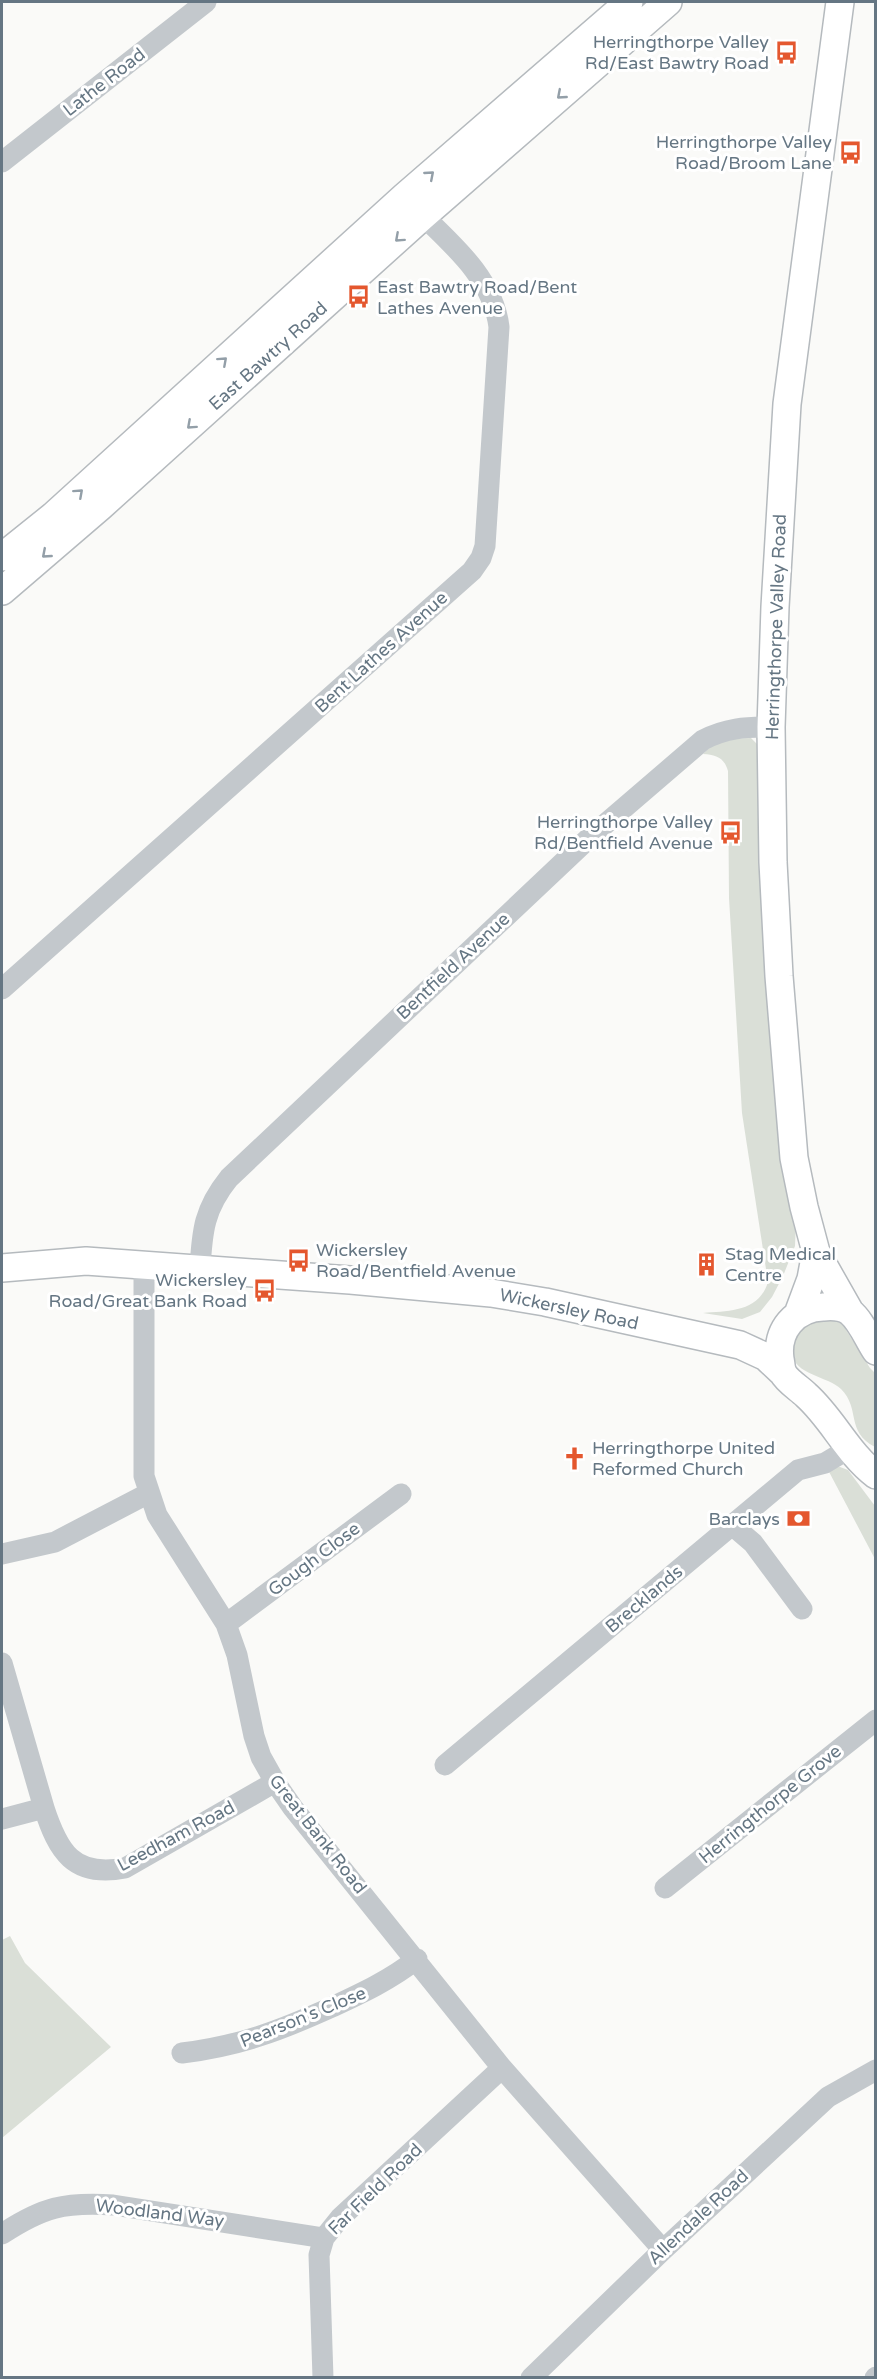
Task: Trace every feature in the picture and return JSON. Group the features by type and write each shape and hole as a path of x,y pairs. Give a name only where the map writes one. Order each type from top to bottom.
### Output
{"main road":[{"name":"East Bawtry Road","path":"2,591 101,506 629,2"},
{"name":"East Bawtry Road","path":"2,557 53,516 414,206 668,2"},
{"name":"Herringthorpe Valley Road","path":"840,2 788,404 776,595 771,727 773,862 788,1095 794,1158 804,1207 816,1252 850,1312 876,1351"},
{"name":"Herringthorpe Valley Road","path":"783,1373 779,1346 782,1334 794,1316 811,1279 816,1252"},
{"name":"Wickersley Road","path":"2,1269 86,1260 491,1293 545,1302 740,1345 766,1357 813,1401 834,1424 861,1461"},
{"path":"740,1345 769,1335 794,1316 811,1307 837,1306 850,1312"},
{"path":"861,1461 876,1490"}],"street":[{"name":"Lathe Road","path":"2,162 206,2"},
{"name":"Bent Lathes Avenue","path":"2,989 472,571 481,558 486,534 499,327 497,310 492,296 473,268 414,206"},
{"name":"Bentfield Avenue","path":"200,1269 206,1216 215,1195 255,1154 589,838 703,740 719,732 735,728 771,727"},
{"name":"Great Bank Road","path":"144,1266 142,1457 144,1476 157,1515 226,1624 237,1655 254,1736 261,1757 293,1808 417,1959 502,2068 663,2250"},
{"name":"Brecklands","path":"445,1765 798,1470 825,1463 861,1461"},
{"path":"2,1554 55,1542 149,1493"},
{"name":"Gough Close","path":"226,1624 401,1494"},
{"path":"732,1525 753,1543 802,1609"},
{"name":"Leedham Road","path":"2,1663 53,1835 69,1858 81,1866 109,1871 124,1869 275,1782"},
{"name":"Herringthorpe Grove","path":"665,1888 876,1720"},
{"path":"2,1819 44,1808"},
{"name":"Pearson's Close","path":"182,2053 228,2047 284,2028 381,1984 417,1959"},
{"name":"Far Field Road","path":"323,2378 318,2275 319,2255 324,2238 340,2218 502,2068"},
{"name":"Allendale Road","path":"531,2378 663,2250 828,2097 876,2070"},
{"name":"Woodland Way","path":"2,2234 38,2212 60,2205 86,2203 113,2205 324,2238"}],"shaded area":[{"path":"751,738 760,747 763,879 775,1092 782,1150 796,1221 795,1246 772,1297 760,1312 742,1319 703,1313 742,1308 758,1299 768,1282 742,1113 729,898 728,771 719,758 703,754 719,739"},
{"path":"814,1319 834,1319 843,1325 875,1373 875,1447 860,1434 856,1427 851,1404 841,1389 804,1370 794,1359 793,1352 797,1337 802,1329"},
{"path":"840,1467 848,1470 875,1506 875,1559 827,1468"},
{"path":"10,1936 25,1963 111,2047 2,2138 2,1940"}],"place":[{"name":"Herringthorpe Valley Rd/East Bawtry Road","path":"787,52"},
{"name":"Herringthorpe Valley Road/Broom Lane","path":"850,152"},
{"name":"East Bawtry Road/Bent Lathes Avenue","path":"359,297"},
{"name":"Herringthorpe Valley Rd/Bentfield Avenue","path":"731,832"},
{"name":"Wickersley Road/Bentfield Avenue","path":"298,1260"},
{"name":"Stag Medical Centre","path":"707,1264"},
{"name":"Wickersley Road/Great Bank Road","path":"265,1290"},
{"name":"Herringthorpe United Reformed Church","path":"574,1458"},
{"name":"Barclays","path":"798,1519"}]}
